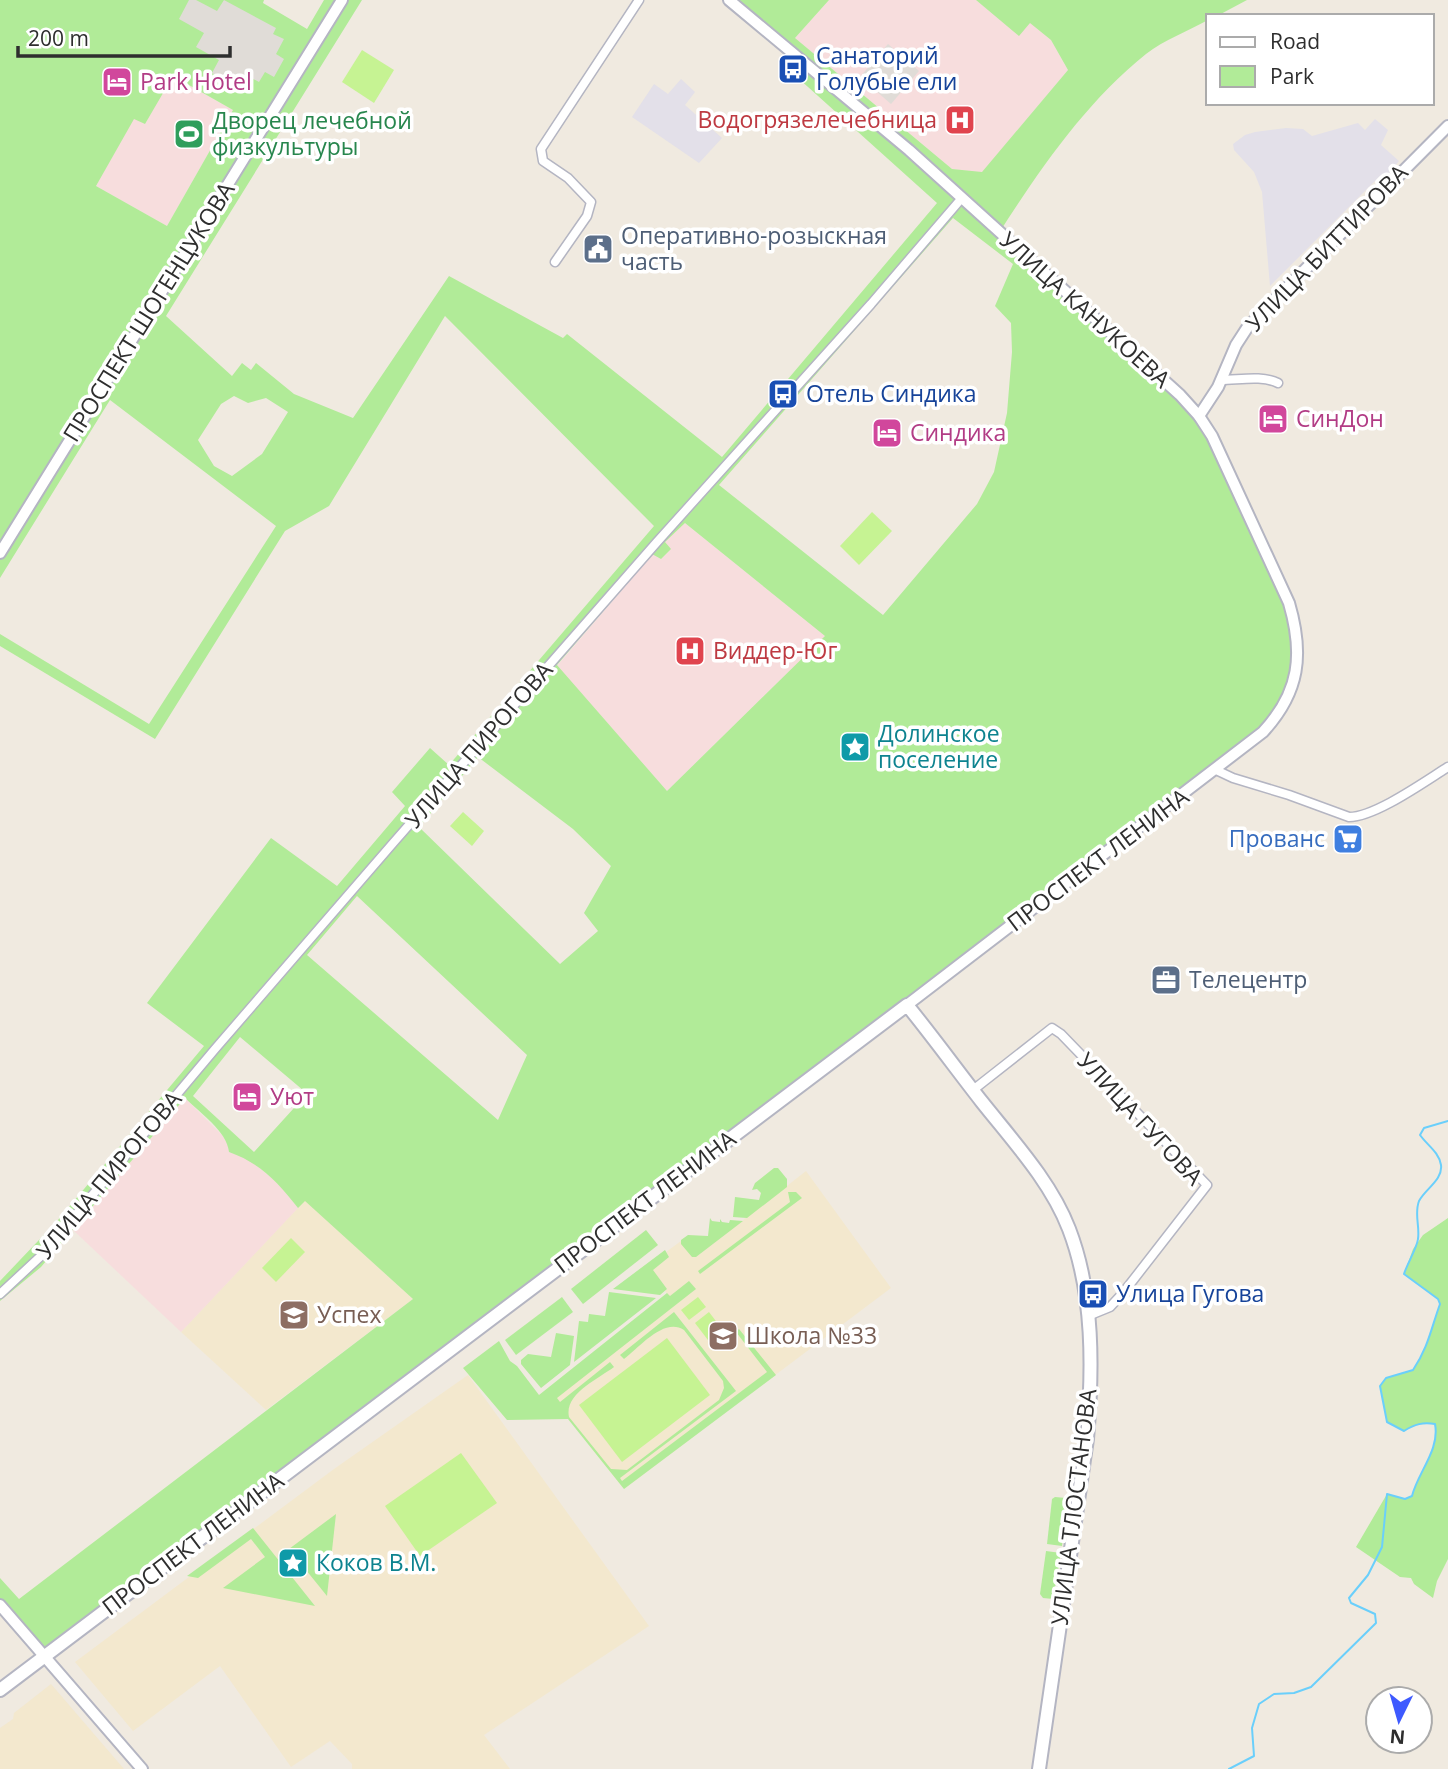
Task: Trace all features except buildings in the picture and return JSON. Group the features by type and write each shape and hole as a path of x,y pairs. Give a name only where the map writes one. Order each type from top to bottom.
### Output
{"main road":[{"name":"УЛИЦА ТЛОСТАНОВА","path":"907,1005 1023,1154 1063,1214 1081,1268 1088,1316 1090,1385 1087,1439 1038,1769"},
{"name":"ПРОСПЕКТ ЛЕНИНА","path":"0,1689 907,1005"}],"street":[{"name":"ПРОСПЕКТ ШОГЕНЦУКОВА","path":"0,553 342,0"},
{"path":"555,262 587,216 591,202 568,178 543,161 541,149 639,0"},
{"name":"УЛИЦА КАНУКОЕВА","path":"729,0 899,142 1147,365 1199,416 1222,454 1289,603 1296,629 1298,656 1294,679 1283,707"},
{"name":"УЛИЦА БИТТИРОВА","path":"1199,416 1222,380 1236,345 1247,328 1448,126"},
{"name":"УЛИЦА ПИРОГОВА","path":"0,1294 47,1250 215,1049 394,842 871,304 961,198"},
{"path":"1222,380 1259,379 1276,380 1278,383"},
{"name":"ПРОСПЕКТ ЛЕНИНА","path":"907,1005 1264,732 1283,707"},
{"path":"1216,770 1349,817 1357,817 1397,798 1448,767"},
{"name":"УЛИЦА ГУГОВА","path":"973,1090 1052,1028 1061,1034 1207,1185 1124,1293 1110,1307 1088,1316"},
{"path":"0,1605 142,1769"}],"shaded area":[{"path":"189,0 196,0 217,11 224,0 276,28 273,34 284,39 276,54 284,59 274,77 265,72 259,82 246,75 238,88 212,73 219,60 196,47 204,33 179,19"},
{"name":"Водогрязелечебница","path":"829,0 976,0 1019,35 1030,22 1051,40 1068,70 982,173 952,169 795,38"},
{"path":"888,44 919,71 891,104 860,77"},
{"path":"172,76 233,110 167,226 96,186 134,118 145,124"},
{"path":"681,79 695,92 685,105 722,138 699,163 632,117 654,84 668,94"},
{"path":"1375,119 1388,130 1381,145 1399,161 1386,177 1380,176 1270,286 1262,192 1254,172 1234,150 1233,144 1245,135 1286,128 1303,129 1312,136 1358,123 1365,130"},
{"name":"Виддер-Юг","path":"685,523 825,636 667,791 557,666 653,554 661,559 670,550 665,542"},
{"path":"185,1098 222,1135 229,1152 249,1159 280,1185 298,1208 181,1332 73,1230"},
{"name":"Школа №33","path":"806,1171 891,1288 624,1489 547,1392 669,1296 665,1291 667,1289 652,1270 669,1257 666,1252 681,1241 696,1257"},
{"name":"Успех","path":"305,1200 413,1299 266,1410 181,1332"},
{"path":"468,1375 649,1626 484,1735 510,1769 352,1769 352,1764 330,1741 291,1767 220,1666 133,1731 75,1662 334,1469"},
{"path":"51,1684 124,1769 0,1769 0,1728 13,1719 14,1713"}],"green space":[{"path":"0,0 264,0 263,3 307,29 324,0 362,0 166,316 232,376 242,363 251,370 256,363 294,394 353,418 449,276 563,338 567,334 722,457 937,203 788,69 797,57 729,0 829,0 795,38 952,169 982,172 1068,70 1051,40 1030,23 1019,36 976,0 1247,0 1221,14 1206,14 1206,21 1153,49 1124,73 1103,93 1065,138 999,233 1199,416 1289,603 1298,656 1276,718 44,1656 0,1605 0,1578 19,1599 413,1299 305,1201 298,1208 268,1174 229,1152 218,1130 185,1098 41,1267 0,1301 0,1281 58,1220 204,1046 147,1003 271,838 337,886 405,806 392,792 430,748 449,765 654,526 445,316 329,506 285,531 155,739 0,646 0,634 149,724 276,526 110,400 0,578","holes":["173,76 233,110 167,226 96,186 134,119 145,124","953,218 1013,264 995,306 1011,323 1012,352 1007,413 994,472 977,504 883,615 719,485","234,396 248,403 266,398 288,412 262,454 232,476 214,466 198,440 221,404","685,523 825,636 667,791 557,665 652,554 661,559 671,549 665,542","478,757 573,829 611,866 584,913 598,931 560,964 419,827","357,896 527,1055 498,1120 307,955","240,1037 310,1096 307,1099 304,1097 254,1152 193,1096"]},
{"path":"362,50 394,70 374,103 342,82"},
{"path":"872,512 892,531 859,565 840,546"},
{"path":"463,812 484,831 472,846 450,826"},
{"path":"774,1168 778,1168 787,1179 787,1187 747,1218 733,1217 735,1197 759,1200 761,1193 757,1189 752,1190 755,1183"},
{"path":"788,1192 796,1192 802,1198 700,1274 698,1271 790,1202"},
{"path":"710,1218 712,1221 720,1222 720,1219 729,1223 730,1220 743,1221 696,1257 692,1257 681,1244 681,1240 688,1235 708,1236"},
{"path":"1448,1218 1448,1559 1437,1581 1433,1598 1414,1584 1411,1578 1400,1577 1356,1547 1387,1494 1405,1499 1412,1496 1435,1443 1435,1424 1419,1424 1404,1431 1387,1422 1380,1386 1386,1378 1413,1370 1426,1346 1440,1304 1438,1299 1404,1274 1413,1249 1423,1235"},
{"path":"646,1230 658,1245 583,1304 571,1289"},
{"path":"291,1238 305,1252 276,1282 262,1268"},
{"path":"665,1250 669,1257 653,1270 667,1289 660,1295 613,1289"},
{"path":"689,1281 696,1289 557,1398 560,1402 610,1362 614,1367 577,1394 569,1409 569,1417 611,1469 627,1470 719,1400 724,1388 723,1381 684,1330 676,1327 660,1330 624,1359 620,1355 674,1312 736,1391 620,1478 622,1481 767,1372 736,1332 739,1329 776,1375 624,1489 568,1419 507,1420 463,1368 499,1341 510,1361 539,1395 667,1293 670,1296"},
{"path":"609,1292 656,1298 574,1362 579,1321 588,1322 589,1314 605,1316"},
{"path":"562,1297 573,1312 516,1355 505,1340"},
{"path":"698,1297 706,1307 689,1320 681,1310"},
{"path":"709,1312 728,1337 714,1348 695,1323"},
{"path":"556,1333 574,1336 570,1365 541,1388 521,1364 521,1360 528,1354 551,1357"},
{"path":"667,1338 710,1395 622,1462 579,1405"},
{"path":"461,1453 497,1503 420,1556 385,1506"},
{"path":"1066,1498 1067,1501 1062,1546 1047,1544 1052,1499"},
{"path":"336,1514 327,1596 289,1549"},
{"path":"253,1528 315,1606 223,1588 265,1557 251,1539 198,1578 187,1576"},
{"path":"1046,1551 1061,1553 1053,1599 1043,1598 1040,1594"}],"waterway":[{"path":"1229,1769 1254,1756 1252,1728 1259,1704 1274,1694 1294,1693 1311,1687 1376,1623 1375,1614 1351,1603 1349,1598 1368,1575 1382,1547 1387,1494 1405,1499 1412,1496 1432,1452 1436,1434 1435,1424 1419,1424 1404,1431 1387,1422 1380,1386 1386,1378 1413,1370 1426,1346 1440,1304 1438,1299 1404,1274 1418,1239 1419,1201 1441,1170 1438,1156 1420,1135 1424,1128 1448,1121"}],"place":[{"name":"Санаторий Голубые ели","path":"793,69"},
{"name":"Park Hotel","path":"117,82"},
{"name":"Водогрязелечебница","path":"960,120"},
{"name":"Дворец лечебной физкультуры","path":"189,134"},
{"name":"Оперативно-розыскная часть","path":"598,249"},
{"name":"Отель Синдика","path":"783,394"},
{"name":"СинДон","path":"1273,419"},
{"name":"Синдика","path":"887,433"},
{"name":"Виддер-Юг","path":"690,651"},
{"name":"Долинское поселение","path":"855,747"},
{"name":"Прованс","path":"1348,839"},
{"name":"Телецентр","path":"1166,980"},
{"name":"Уют","path":"247,1097"},
{"name":"Улица Гугова","path":"1093,1294"},
{"name":"Успех","path":"294,1315"},
{"name":"Школа №33","path":"723,1336"},
{"name":"Коков В.М.","path":"293,1563"}]}
